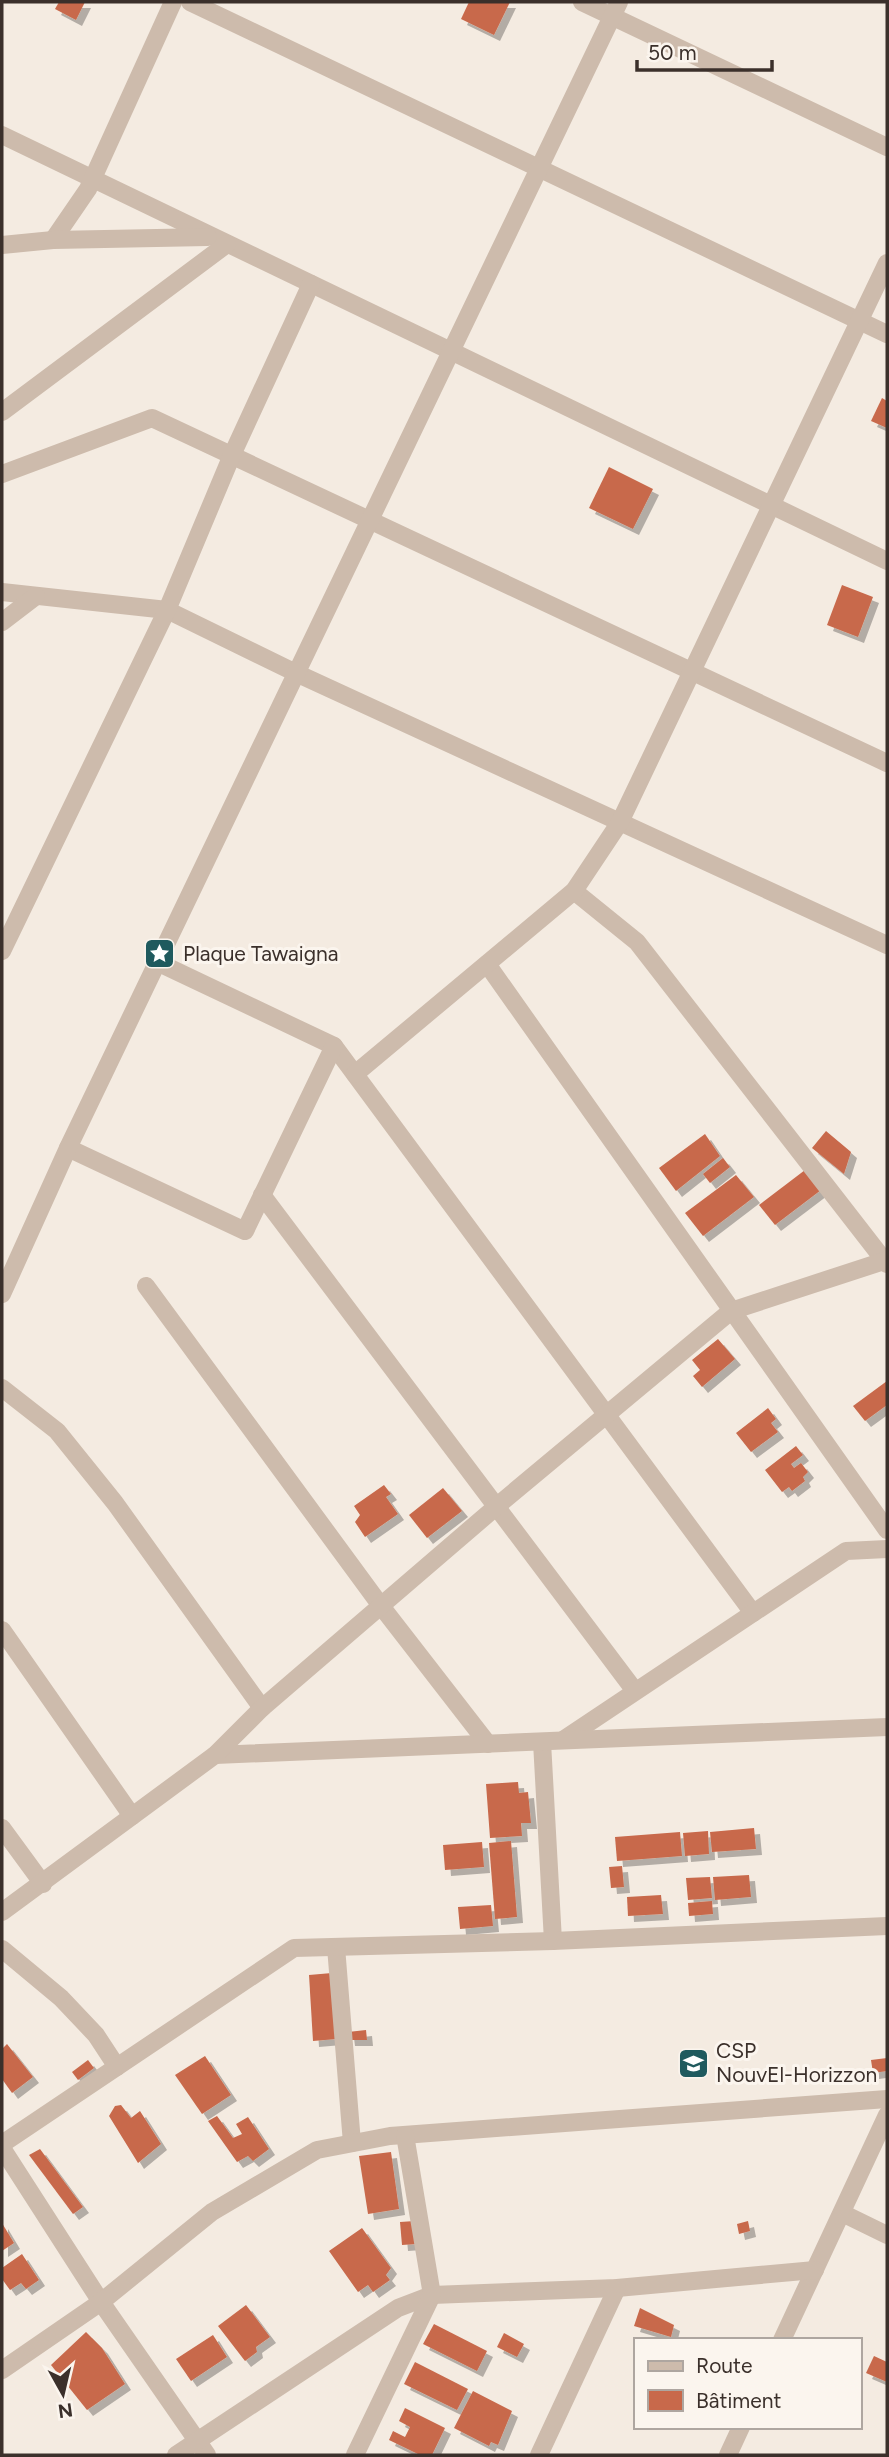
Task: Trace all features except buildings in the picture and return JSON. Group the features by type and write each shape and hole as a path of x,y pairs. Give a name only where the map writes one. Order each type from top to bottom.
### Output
{"street":[{"path":"53,240 88,190 173,2"},
{"path":"190,2 887,334"},
{"path":"582,2 615,9 887,147"},
{"path":"2,1294 68,1147 615,9"},
{"path":"2,135 887,561"},
{"path":"2,245 53,240 220,240"},
{"path":"2,412 220,240"},
{"path":"355,1074 574,891 620,822 887,263"},
{"path":"2,951 167,610 232,455 311,284"},
{"path":"2,474 152,418 887,763"},
{"path":"2,592 167,610 296,673 887,945"},
{"path":"2,622 36,596"},
{"path":"2,1912 215,1755 262,1708 497,1506 731,1311 886,1262 637,942 574,891"},
{"path":"158,962 334,1046 753,1614"},
{"path":"487,964 887,1530"},
{"path":"68,1147 245,1231 334,1046"},
{"path":"262,1195 635,1691"},
{"path":"146,1286 381,1606 488,1744"},
{"path":"2,1388 57,1431 115,1503 262,1708"},
{"path":"561,1741 846,1551 887,1549"},
{"path":"2,1630 132,1816"},
{"path":"215,1755 887,1727"},
{"path":"542,1742 553,1941"},
{"path":"2,1828 43,1884"},
{"path":"202,2448 101,2302 2,2146 294,1948 553,1941 887,1926"},
{"path":"336,1947 352,2143"},
{"path":"2,1949 61,1998 96,2035 117,2067"},
{"path":"2,2370 101,2302 212,2212 317,2150 405,2134 887,2099"},
{"path":"783,2338 887,2115"},
{"path":"355,2455 432,2295 405,2134"},
{"path":"842,2213 887,2235"},
{"path":"176,2455 202,2448 398,2308 432,2295 617,2288 815,2270"},
{"path":"539,2455 617,2288"},
{"path":"728,2455 740,2429"}],"place":[{"name":"Plaque Tawaigna","path":"160,954"},
{"name":"CSP NouvEl-Horizzon","path":"693,2063"}]}
